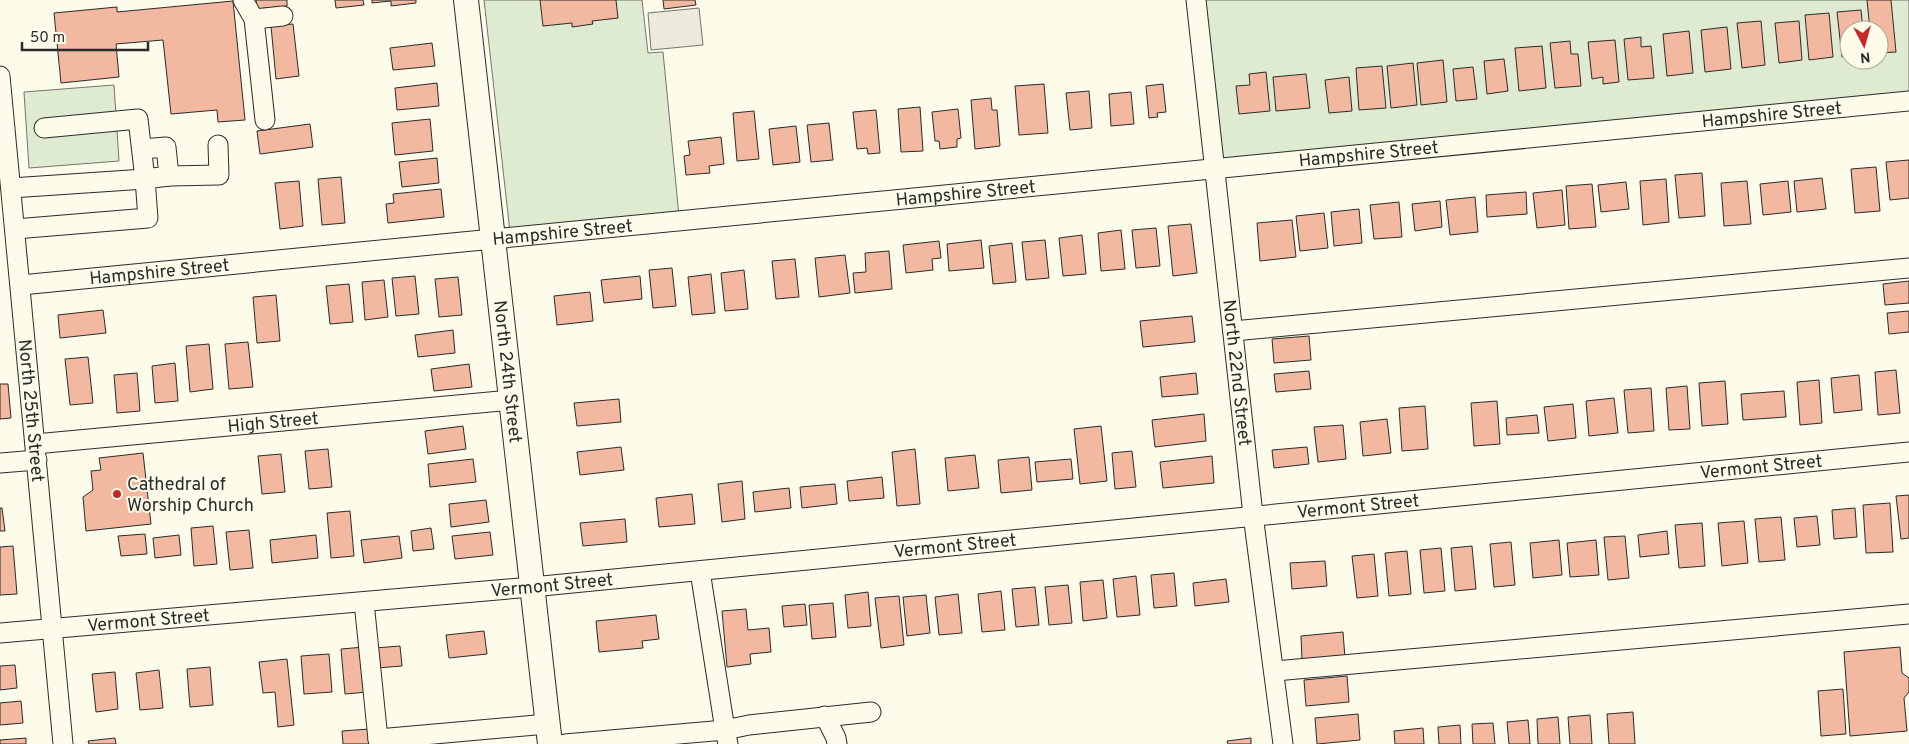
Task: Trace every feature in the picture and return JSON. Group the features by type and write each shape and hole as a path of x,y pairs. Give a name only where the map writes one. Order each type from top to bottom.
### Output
{"main road":[{"name":"North 24th Street","path":"466,0 549,734"}],"street":[{"path":"243,0 254,19 265,120"},
{"name":"North 22nd Street","path":"1196,0 1253,515 1275,671 1283,744"},
{"path":"254,19 283,16"},
{"name":"North 25th Street","path":"0,76 7,182 15,229 63,744"},
{"name":"Hampshire Street","path":"20,284 1909,101"},
{"path":"15,229 148,218 138,119 44,128"},
{"path":"7,182 145,179 169,176 219,175 218,145"},
{"path":"142,149 166,147 169,176"},
{"path":"1233,331 1909,268"},
{"name":"High Street","path":"0,463 36,452 511,400"},
{"name":"Vermont Street","path":"0,633 532,587 1909,452"},
{"path":"700,571 726,737"},
{"path":"364,602 379,742 549,734"},
{"path":"1275,671 1909,614"},
{"path":"565,744 726,737 749,725 871,712"},
{"path":"824,716 836,738 837,744"}],"green space":[{"path":"484,0 642,0 648,53 663,52 679,216 510,232"},
{"path":"1204,0 1909,0 1909,93 1223,159"},
{"path":"114,85 119,161 29,168 24,92"}],"shaded area":[{"path":"699,8 703,45 651,50 648,13"}],"building":[{"path":"256,0 287,0 287,6 257,9"},
{"path":"335,0 363,0 364,5 336,8"},
{"path":"372,0 416,0 416,3 391,6 391,1 372,3"},
{"path":"540,0 616,0 618,18 592,21 593,24 572,27 572,23 543,26"},
{"path":"663,0 695,0 696,5 664,9"},
{"path":"1867,0 1891,0 1896,52 1889,52 1889,20 1869,20"},
{"path":"233,1 245,120 218,122 217,110 171,114 163,40 116,44 119,77 61,83 54,13 117,7 117,12"},
{"path":"1861,10 1862,20 1839,20 1839,30 1837,12"},
{"path":"1829,13 1833,57 1809,60 1805,15"},
{"path":"1761,21 1765,65 1742,68 1737,23"},
{"path":"1799,21 1802,60 1779,63 1775,23"},
{"path":"293,24 299,76 276,79 271,26"},
{"path":"1727,27 1731,69 1705,72 1701,30"},
{"path":"1689,31 1693,73 1667,76 1663,34"},
{"path":"1641,37 1641,47 1651,46 1654,78 1628,80 1624,39"},
{"path":"1615,40 1619,82 1603,84 1603,77 1592,79 1588,42"},
{"path":"1570,41 1571,54 1578,54 1581,86 1555,88 1550,43"},
{"path":"432,43 435,66 393,70 390,48"},
{"path":"1542,46 1546,88 1519,91 1515,48"},
{"path":"1504,59 1508,91 1487,94 1484,61"},
{"path":"1443,60 1447,102 1421,105 1417,63"},
{"path":"1413,63 1417,105 1391,108 1387,66"},
{"path":"1382,66 1386,108 1359,110 1356,68"},
{"path":"1473,67 1477,99 1456,101 1453,69"},
{"path":"1266,72 1270,111 1239,114 1236,86 1250,85 1249,74"},
{"path":"1306,74 1310,108 1276,111 1273,77"},
{"path":"1349,77 1352,111 1329,113 1325,80"},
{"path":"437,83 439,106 397,110 395,88"},
{"path":"1044,84 1048,133 1019,135 1015,86"},
{"path":"1163,84 1166,112 1157,113 1158,117 1149,118 1146,86"},
{"path":"1089,91 1092,128 1070,130 1066,93"},
{"path":"1131,92 1134,124 1111,126 1109,94"},
{"path":"991,98 992,110 997,110 1000,146 975,149 971,100"},
{"path":"920,107 923,151 901,152 898,109"},
{"path":"958,109 961,138 957,139 957,147 940,149 939,141 935,141 932,112"},
{"path":"876,110 880,153 868,154 867,148 857,149 853,112"},
{"path":"754,111 759,159 737,161 733,113"},
{"path":"430,119 433,151 395,155 392,123"},
{"path":"829,123 833,160 811,162 807,125"},
{"path":"310,124 313,147 260,154 257,131"},
{"path":"796,126 800,162 773,165 769,129"},
{"path":"721,137 724,164 709,166 710,173 686,175 684,156 690,155 688,141"},
{"path":"437,158 439,183 402,187 399,162"},
{"path":"1909,160 1909,198 1890,200 1886,162"},
{"path":"1876,167 1880,211 1855,213 1851,169"},
{"path":"1702,173 1705,216 1679,218 1675,175"},
{"path":"341,177 345,223 322,225 318,179"},
{"path":"1822,178 1826,209 1797,212 1794,181"},
{"path":"1666,179 1669,222 1643,225 1640,181"},
{"path":"299,181 303,226 280,229 275,183"},
{"path":"1747,181 1751,224 1724,226 1721,183"},
{"path":"1788,181 1791,212 1763,215 1760,184"},
{"path":"1626,182 1629,209 1601,212 1598,185"},
{"path":"1592,184 1596,227 1569,229 1566,186"},
{"path":"441,189 444,217 388,223 386,204 394,203 393,194"},
{"path":"1562,190 1565,225 1537,228 1533,193"},
{"path":"1526,192 1527,214 1487,217 1486,195"},
{"path":"1475,197 1478,232 1450,235 1446,200"},
{"path":"1440,201 1442,227 1415,231 1412,204"},
{"path":"1399,202 1402,237 1374,239 1370,205"},
{"path":"1359,209 1362,243 1334,246 1331,212"},
{"path":"1324,213 1328,248 1300,251 1296,216"},
{"path":"1292,220 1296,257 1260,261 1257,223"},
{"path":"1191,224 1197,273 1173,276 1168,226"},
{"path":"1156,228 1160,266 1136,268 1132,230"},
{"path":"1121,230 1125,269 1101,271 1098,233"},
{"path":"1082,235 1086,274 1063,276 1059,238"},
{"path":"981,240 984,268 949,271 947,244"},
{"path":"1045,240 1049,278 1026,280 1022,242"},
{"path":"939,241 941,258 932,259 933,270 906,273 903,245"},
{"path":"1012,243 1016,282 993,284 989,246"},
{"path":"889,251 892,289 855,293 853,273 866,272 865,253"},
{"path":"845,255 850,293 819,297 815,258"},
{"path":"795,259 799,297 776,299 772,261"},
{"path":"672,268 676,306 653,308 649,270"},
{"path":"744,270 748,309 725,311 721,273"},
{"path":"711,274 715,313 692,315 688,277"},
{"path":"415,276 419,314 396,316 392,278"},
{"path":"640,276 642,299 604,303 601,280"},
{"path":"458,277 462,315 439,317 435,279"},
{"path":"384,280 388,317 365,320 362,282"},
{"path":"1909,281 1909,303 1885,305 1883,284"},
{"path":"349,284 353,322 330,324 326,286"},
{"path":"590,292 593,321 557,325 554,296"},
{"path":"276,295 280,341 257,343 253,297"},
{"path":"103,310 106,333 60,338 58,315"},
{"path":"1909,311 1909,332 1889,334 1887,313"},
{"path":"1192,316 1195,342 1143,347 1140,321"},
{"path":"453,330 455,353 418,357 415,335"},
{"path":"1309,336 1311,360 1274,363 1272,339"},
{"path":"248,342 253,387 229,389 225,344"},
{"path":"209,344 213,389 190,392 186,346"},
{"path":"88,357 93,403 70,405 65,359"},
{"path":"175,363 178,401 155,403 152,366"},
{"path":"469,364 472,387 434,391 431,369"},
{"path":"1896,370 1900,413 1878,415 1875,372"},
{"path":"1309,371 1311,389 1276,392 1274,374"},
{"path":"137,373 140,411 117,413 114,375"},
{"path":"1196,373 1198,394 1162,397 1160,377"},
{"path":"1859,375 1862,410 1834,413 1831,378"},
{"path":"1819,380 1822,423 1800,425 1797,382"},
{"path":"1725,381 1728,424 1702,426 1699,383"},
{"path":"0,384 8,384 11,418 0,419"},
{"path":"1687,386 1690,429 1669,430 1666,388"},
{"path":"1651,388 1654,431 1628,433 1624,390"},
{"path":"1784,391 1786,417 1743,420 1741,394"},
{"path":"1614,398 1618,433 1589,436 1586,401"},
{"path":"619,399 621,422 577,426 574,403"},
{"path":"1497,401 1500,444 1474,446 1471,403"},
{"path":"1573,404 1576,438 1548,441 1544,407"},
{"path":"1425,406 1428,449 1402,451 1399,408"},
{"path":"1204,414 1206,441 1155,447 1152,420"},
{"path":"1537,415 1539,433 1507,435 1506,418"},
{"path":"1387,419 1391,453 1363,456 1360,422"},
{"path":"1343,425 1346,459 1318,462 1314,427"},
{"path":"463,426 466,449 428,454 425,431"},
{"path":"1101,426 1107,481 1080,484 1074,429"},
{"path":"621,447 624,470 580,475 577,452"},
{"path":"1307,447 1309,464 1274,468 1272,450"},
{"path":"328,449 332,487 309,489 305,451"},
{"path":"915,449 920,504 897,506 892,452"},
{"path":"1132,451 1136,487 1115,489 1112,453"},
{"path":"143,453 151,524 86,531 83,497 93,490 91,471 101,470 99,458"},
{"path":"281,454 285,492 262,494 258,456"},
{"path":"975,455 979,488 948,491 945,458"},
{"path":"1212,456 1214,483 1163,488 1160,462"},
{"path":"1029,457 1032,490 1001,493 998,460"},
{"path":"473,459 476,482 430,487 428,464"},
{"path":"1071,459 1073,479 1037,482 1035,462"},
{"path":"882,477 884,498 849,501 847,481"},
{"path":"742,481 745,519 722,522 718,484"},
{"path":"835,484 837,504 802,508 800,487"},
{"path":"789,488 791,508 755,512 753,492"},
{"path":"692,494 695,524 659,527 656,498"},
{"path":"1909,495 1909,538 1901,539 1896,496"},
{"path":"486,500 489,522 451,527 449,504"},
{"path":"1890,503 1893,552 1866,553 1863,505"},
{"path":"0,508 2,508 5,531 0,531"},
{"path":"1855,508 1857,537 1834,539 1832,510"},
{"path":"350,511 354,556 331,558 327,513"},
{"path":"1817,516 1820,545 1797,547 1794,518"},
{"path":"1781,517 1785,560 1759,562 1755,519"},
{"path":"625,519 627,542 583,546 580,523"},
{"path":"1744,521 1748,563 1722,566 1718,523"},
{"path":"1702,523 1705,566 1679,568 1675,525"},
{"path":"213,526 217,564 194,566 191,528"},
{"path":"431,528 434,549 413,551 411,531"},
{"path":"249,530 253,568 230,570 226,532"},
{"path":"1667,531 1669,554 1640,557 1638,535"},
{"path":"490,532 493,555 455,559 452,536"},
{"path":"145,534 147,554 121,556 118,536"},
{"path":"179,535 181,555 155,558 153,538"},
{"path":"316,535 318,558 272,563 270,540"},
{"path":"399,536 402,558 364,563 361,540"},
{"path":"1625,536 1629,578 1608,580 1604,537"},
{"path":"1559,540 1562,575 1533,578 1530,543"},
{"path":"1596,540 1599,575 1570,577 1567,543"},
{"path":"1511,542 1515,585 1494,587 1490,544"},
{"path":"13,546 17,594 0,595 0,547"},
{"path":"1472,546 1476,589 1455,591 1451,548"},
{"path":"1441,548 1445,591 1424,593 1420,550"},
{"path":"1407,551 1411,594 1389,596 1385,553"},
{"path":"1374,554 1378,596 1357,598 1352,556"},
{"path":"1325,561 1327,586 1292,589 1290,563"},
{"path":"1174,573 1177,606 1154,608 1151,575"},
{"path":"1136,576 1140,615 1117,617 1113,579"},
{"path":"1226,579 1229,602 1195,606 1193,583"},
{"path":"1103,580 1107,618 1083,621 1080,582"},
{"path":"1068,585 1072,623 1049,625 1045,587"},
{"path":"1035,587 1039,625 1016,627 1012,589"},
{"path":"1001,591 1005,630 982,632 978,594"},
{"path":"868,592 871,626 848,628 845,595"},
{"path":"958,594 962,633 939,635 935,597"},
{"path":"926,595 930,633 907,636 903,597"},
{"path":"899,596 904,645 881,648 875,598"},
{"path":"833,603 836,637 812,639 809,605"},
{"path":"805,604 807,625 784,627 782,606"},
{"path":"746,609 748,630 769,628 771,652 750,654 751,664 727,667 722,611"},
{"path":"656,615 659,639 642,641 643,648 599,652 596,621"},
{"path":"484,631 487,654 449,658 446,635"},
{"path":"1343,632 1345,658 1302,661 1301,636"},
{"path":"400,646 402,666 377,668 375,648"},
{"path":"364,647 368,692 345,694 341,649"},
{"path":"1900,647 1902,673 1909,678 1909,692 1904,698 1907,731 1850,736 1844,652"},
{"path":"329,654 332,692 304,694 301,656"},
{"path":"287,659 294,725 278,727 275,692 263,693 259,662"},
{"path":"15,665 17,688 0,690 0,666"},
{"path":"210,667 213,705 190,707 187,669"},
{"path":"159,670 163,708 140,710 136,673"},
{"path":"115,672 118,709 96,712 92,674"},
{"path":"1347,676 1349,702 1306,706 1304,680"},
{"path":"1843,689 1846,734 1821,736 1818,691"},
{"path":"21,701 23,723 0,725 0,703"},
{"path":"1633,712 1635,744 1609,744 1607,714"},
{"path":"1358,714 1360,740 1317,744 1315,718"},
{"path":"1590,715 1592,744 1570,744 1568,717"},
{"path":"1558,717 1560,744 1538,744 1537,719"},
{"path":"1528,720 1530,744 1509,744 1507,722"},
{"path":"1493,723 1495,744 1473,744 1472,724"},
{"path":"1460,725 1461,744 1439,744 1438,727"},
{"path":"1423,728 1424,744 1395,744 1394,731"},
{"path":"369,729 370,744 343,744 342,731"},
{"path":"26,738 26,744 0,744 0,740"},
{"path":"115,738 116,744 89,744 88,741"},
{"path":"1251,738 1251,744 1228,744 1227,741"}],"place":[{"name":"Cathedral of Worship Church","path":"117,494"}]}
